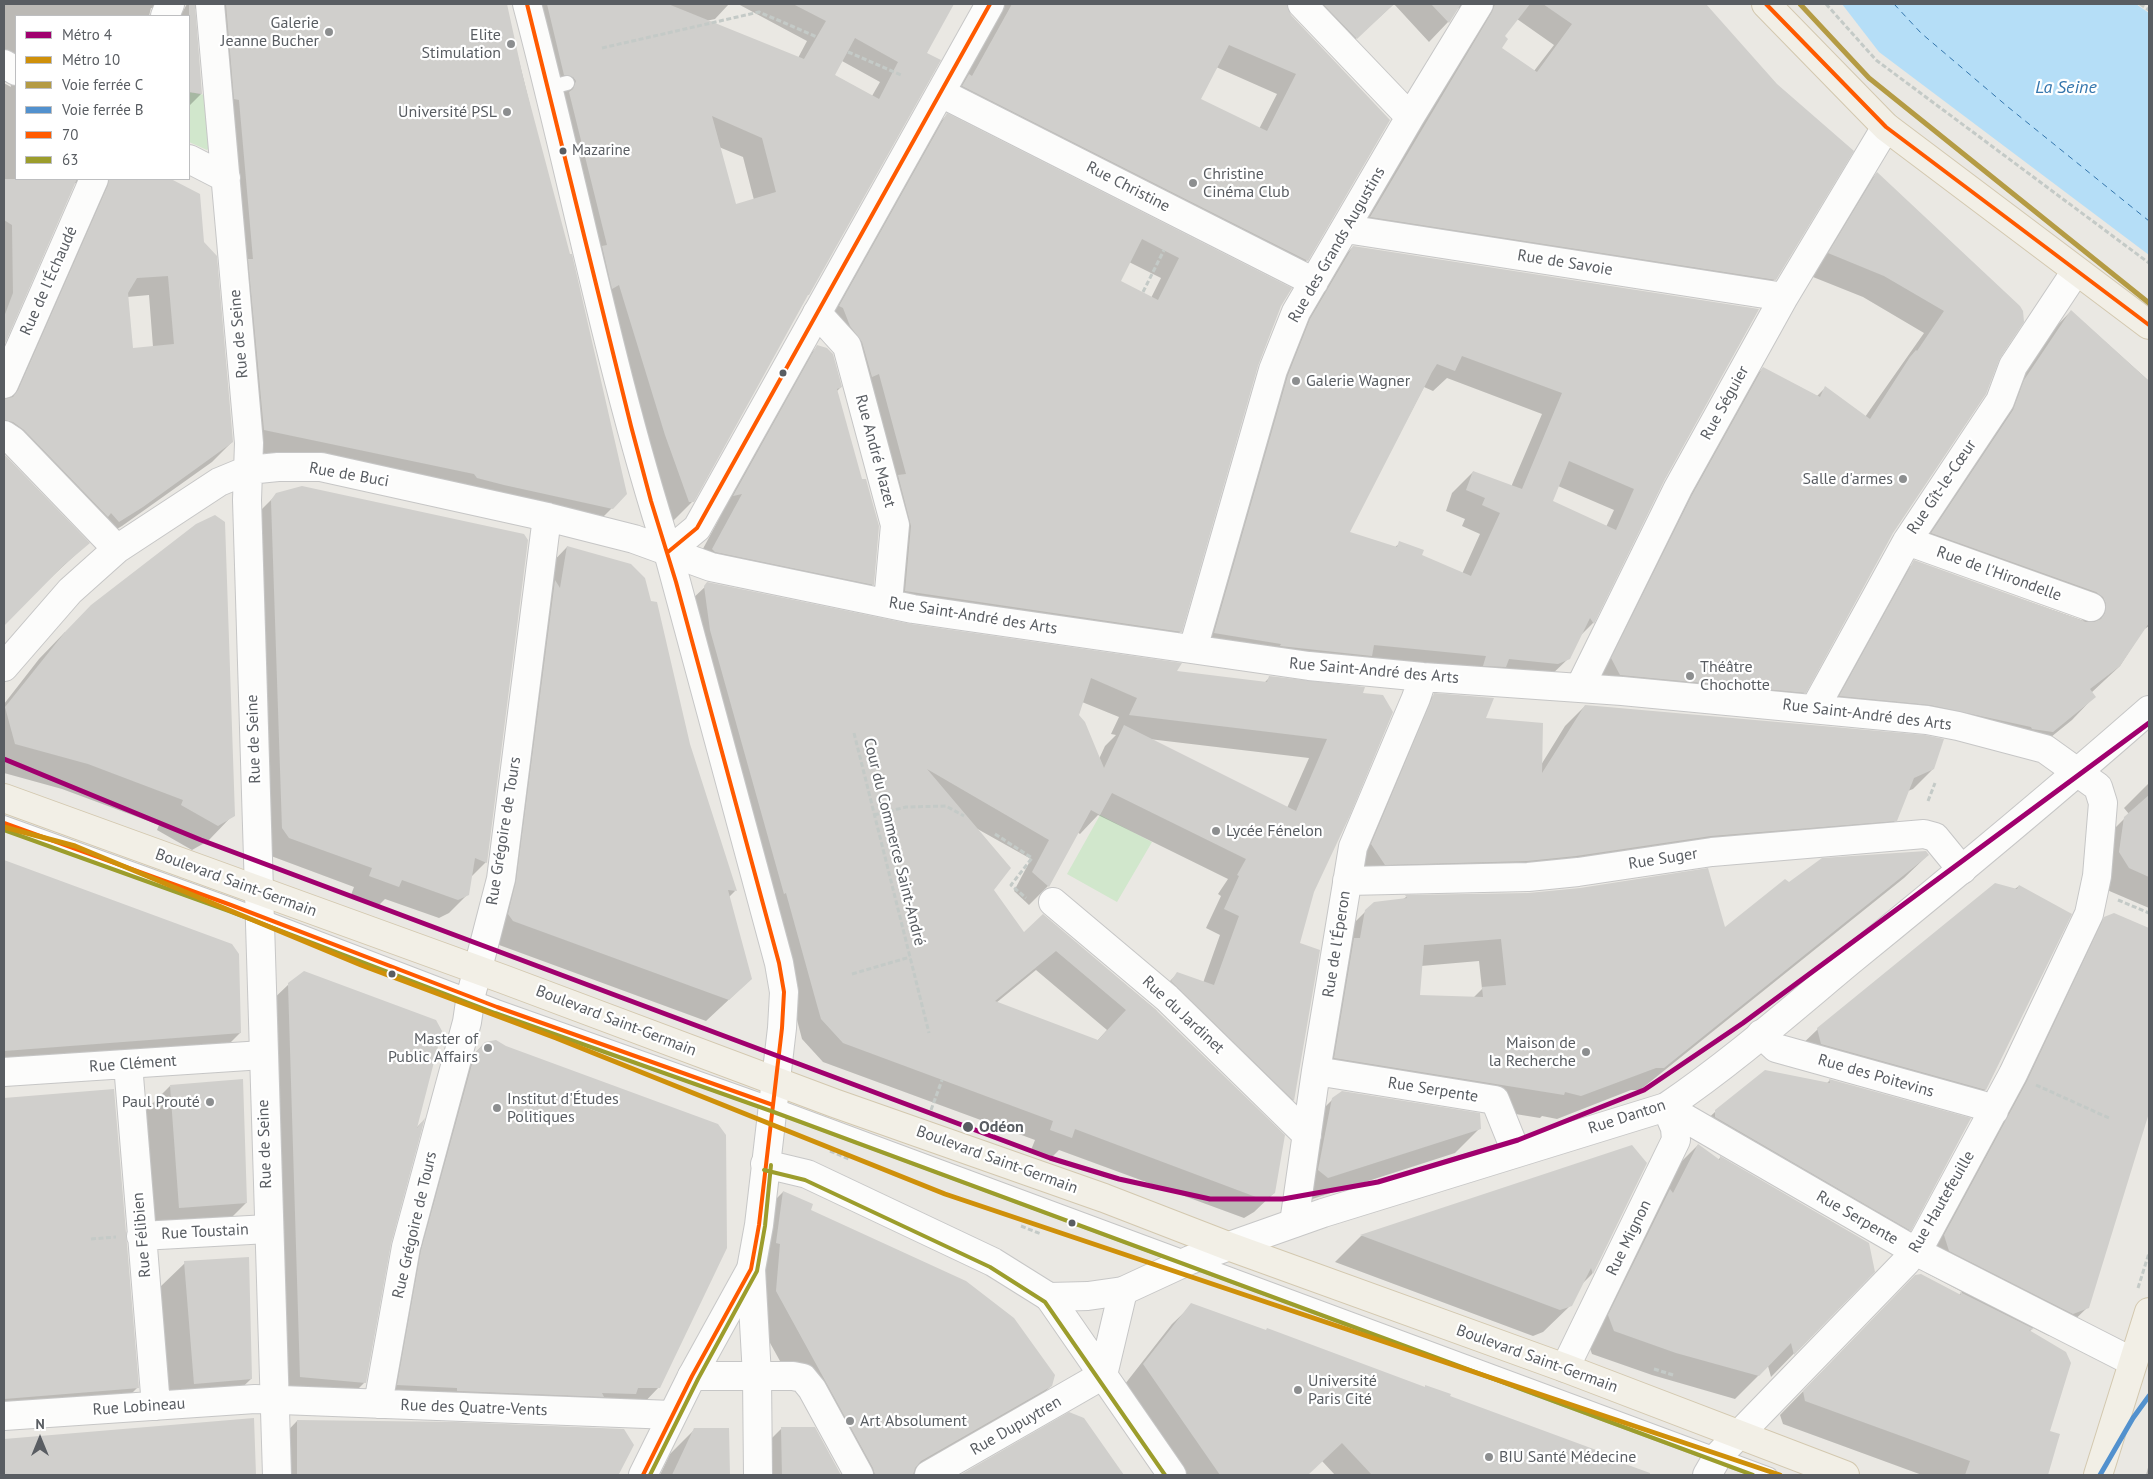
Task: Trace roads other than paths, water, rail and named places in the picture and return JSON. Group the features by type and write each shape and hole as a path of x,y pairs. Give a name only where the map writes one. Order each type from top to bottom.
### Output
{"main road":[{"path":"1766,4 1886,127 2149,325"},
{"name":"Boulevard Saint-Germain","path":"4,798 259,904 774,1093 1104,1198 1228,1246 1565,1368 1845,1475"},
{"path":"2098,1475 2149,1312"}],"street":[{"name":"Rue de Seine","path":"210,4 249,443 247,500 277,1475"},
{"path":"527,4 557,85 631,426 651,501 668,552 779,963 784,992 774,1093 751,1269 757,1376 758,1475"},
{"path":"668,552 697,528 990,4"},
{"path":"1302,4 1410,117"},
{"name":"Rue des Grands Augustins","path":"1193,649 1273,370 1296,312 1410,117 1480,4"},
{"path":"4,64 15,70"},
{"name":"Rue Christine","path":"941,93 1314,282"},
{"name":"Rue Séguier","path":"1580,687 1678,488 1784,297 1886,127"},
{"path":"190,160 226,178"},
{"name":"Rue de l'Échaudé","path":"4,384 94,180"},
{"name":"Rue de Savoie","path":"1346,228 1784,297"},
{"name":"Rue Gît-le-Cœur","path":"1815,708 1907,541 2000,401 2013,366 2076,271"},
{"name":"Rue André Mazet","path":"817,314 847,346 895,525 888,602"},
{"path":"4,435 14,441 117,549"},
{"name":"Rue de Buci","path":"4,667 70,591 117,549 219,482 248,470 278,467 321,467 547,517 634,539 668,552"},
{"name":"Rue Grégoire de Tours","path":"378,1404 406,1247 467,1022 474,982 501,879 547,517"},
{"name":"Rue de l'Hirondelle","path":"1907,541 2091,607"},
{"name":"Rue Saint-André des Arts","path":"668,552 711,567 888,602 913,609 1309,666 1422,677 1580,687 1815,708 1927,720 1958,726 2045,749 2098,787 2103,803 2104,886"},
{"name":"Rue de l'Éperon","path":"1294,1223 1316,1071 1353,847 1416,698 1422,677"},
{"name":"Rue Danton","path":"1228,1246 1516,1152 1666,1107 1695,1087 1962,870 2079,772 2149,710"},
{"name":"Rue Suger","path":"1347,881 1528,877 1578,872 1712,852 1924,834 1935,837 1962,870"},
{"name":"Rue Hautefeuille","path":"1712,1466 1737,1435 1915,1251 1924,1239 2013,1074 2104,886"},
{"name":"Rue du Jardinet","path":"1042,902 1167,998 1307,1135"},
{"name":"Rue des Poitevins","path":"1761,1034 1776,1048 1981,1105 1994,1111"},
{"name":"Rue Clément","path":"4,1072 263,1055"},
{"name":"Rue Félibien","path":"128,1064 156,1406"},
{"name":"Rue Serpente","path":"1316,1071 1495,1100 1516,1152"},
{"name":"Rue Serpente","path":"1666,1107 1915,1251 2133,1362"},
{"name":"Rue Mignon","path":"1565,1368 1676,1140 1675,1128 1666,1107"},
{"path":"765,1164 816,1178 993,1262 1049,1297 1172,1475"},
{"name":"Rue Toustain","path":"141,1236 268,1229"},
{"path":"1049,1297 1088,1296 1123,1291 1190,1260 1228,1246"},
{"path":"643,1475 692,1376 751,1269"},
{"path":"1103,1375 1123,1291"},
{"name":"Rue Dupuytren","path":"929,1475 1103,1375"},
{"path":"692,1376 793,1376 803,1378 812,1389 859,1475"},
{"name":"Rue Lobineau","path":"4,1416 255,1399 275,1401"},
{"name":"Rue des Quatre-Vents","path":"275,1401 672,1415"}],"lane":[{"name":"Boulevard Saint-Germain","path":"4,823 259,904"},
{"name":"Boulevard Saint-Germain","path":"774,1093 1712,1466 1770,1475"}],"water":[{"name":"La Seine","path":"1842,4 2136,4 2149,13 2149,255 1879,52"}],"metro line":[{"name":"4","path":"4,759 201,840 1050,1158 1119,1179 1210,1199 1283,1199 1378,1182 1518,1140 1644,1090 1743,1023 2149,723"},
{"name":"10","path":"4,827 75,846 361,965 556,1038 945,1194 1780,1475"}],"rail line":[{"name":"C","path":"1800,4 1869,78 2149,303"},
{"name":"B","path":"2100,1475 2133,1418 2149,1396"}],"place":[{"name":"Galerie Jeanne Bucher","path":"329,32"},
{"name":"Elite Stimulation","path":"511,44"},
{"name":"Université PSL","path":"507,112"},
{"name":"Mazarine","path":"563,151"},
{"name":"Christine Cinéma Club","path":"1193,183"},
{"name":"Galerie Wagner","path":"1296,381"},
{"name":"Salle d'armes","path":"1903,479"},
{"name":"Théâtre Chochotte","path":"1690,676"},
{"name":"Lycée Fénelon","path":"1216,831"},
{"name":"Master of Public Affairs","path":"488,1048"},
{"name":"Maison de la Recherche","path":"1586,1052"},
{"name":"Paul Prouté","path":"210,1102"},
{"name":"Institut d'Études Politiques","path":"497,1108"},
{"name":"Odéon","path":"968,1127"},
{"name":"Université Paris Cité","path":"1298,1390"},
{"name":"Art Absolument","path":"850,1421"},
{"name":"BIU Santé Médecine","path":"1489,1457"}]}
